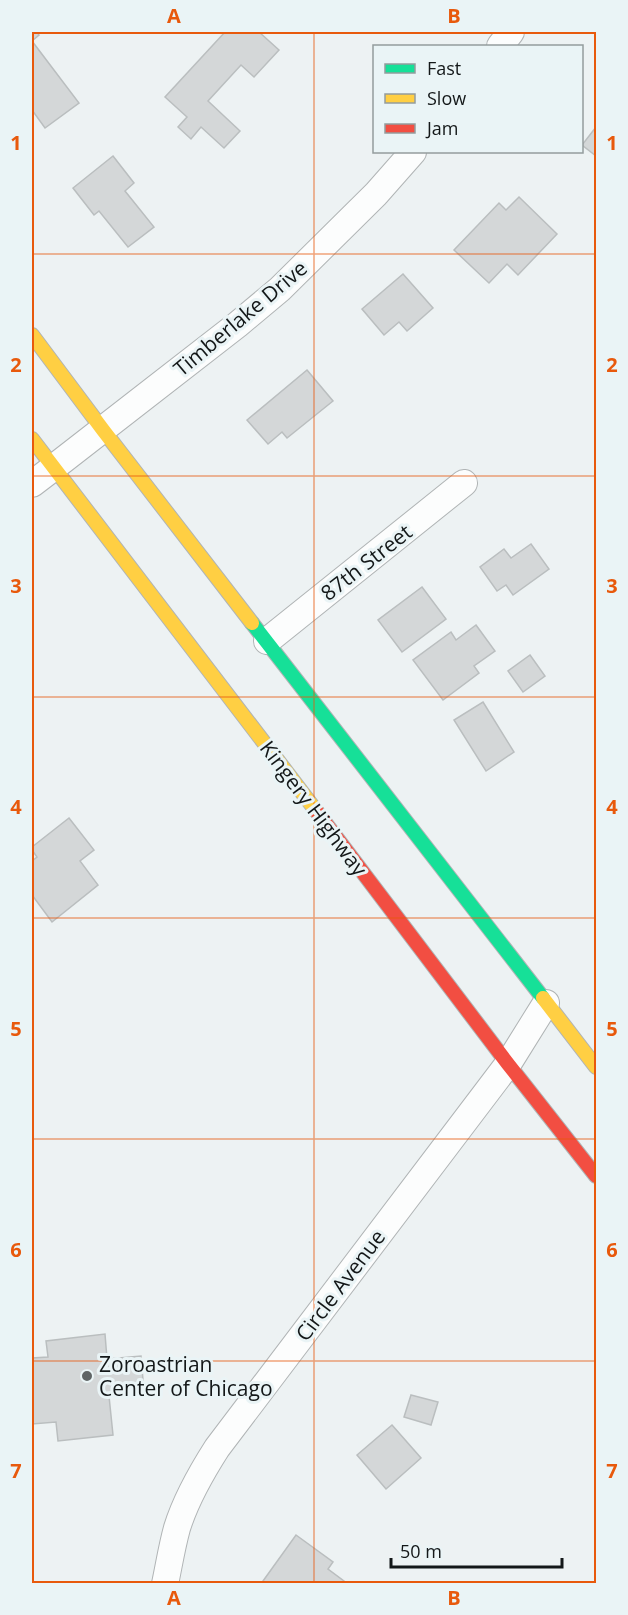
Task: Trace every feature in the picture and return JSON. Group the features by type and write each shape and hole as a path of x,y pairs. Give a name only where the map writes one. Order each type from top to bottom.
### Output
{"main road":[{"path":"32,335 103,430 597,1067"},
{"name":"Kingery Highway","path":"32,439 508,1064 597,1176"}],"street":[{"path":"501,45 511,32"},
{"name":"Timberlake Drive","path":"32,484 280,289 376,194 412,153"},
{"name":"87th Street","path":"267,640 464,483"},
{"name":"Circle Avenue","path":"165,1584 177,1529 202,1472 217,1448 508,1064 546,1003"}],"building":[{"path":"32,32 37,32 39,35 32,41"},
{"path":"225,32 259,32 279,50 254,77 241,65 208,101 240,131 224,148 201,127 191,139 178,127 187,117 165,97"},
{"path":"32,41 79,103 45,128 32,110"},
{"path":"596,127 596,156 583,144"},
{"path":"113,156 134,183 125,191 154,227 128,247 99,211 94,215 73,188"},
{"path":"519,197 557,234 518,275 507,264 489,283 454,250 499,203 506,210"},
{"path":"403,274 433,308 407,331 399,322 384,335 362,309"},
{"path":"307,370 333,401 287,438 282,432 268,444 247,420"},
{"path":"531,544 549,569 513,595 506,585 497,591 480,567 504,549 511,558"},
{"path":"422,587 446,619 402,652 378,620"},
{"path":"476,625 495,651 474,666 479,673 443,700 413,660 451,632 456,640"},
{"path":"530,655 545,676 523,692 508,671"},
{"path":"483,702 514,752 486,771 454,720"},
{"path":"69,818 94,850 80,861 98,885 52,922 32,895 32,861 37,857 32,847"},
{"name":"Zoroastrian Center of Chicago","path":"105,1334 107,1359 141,1356 144,1392 109,1396 113,1435 58,1441 56,1422 32,1424 32,1358 48,1357 46,1341"},
{"path":"411,1395 438,1402 431,1425 404,1417"},
{"path":"392,1425 421,1458 386,1489 357,1455"},
{"path":"296,1535 333,1562 328,1569 348,1584 266,1584 263,1581"}],"traffic: fast":[{"path":"252,623 543,998"}],"traffic: slow":[{"path":"32,335 252,623"},
{"path":"32,439 317,812"},
{"path":"543,998 596,1067"}],"traffic: jam":[{"path":"317,812 596,1176"}],"place":[{"name":"Zoroastrian Center of Chicago","path":"87,1376"}]}
